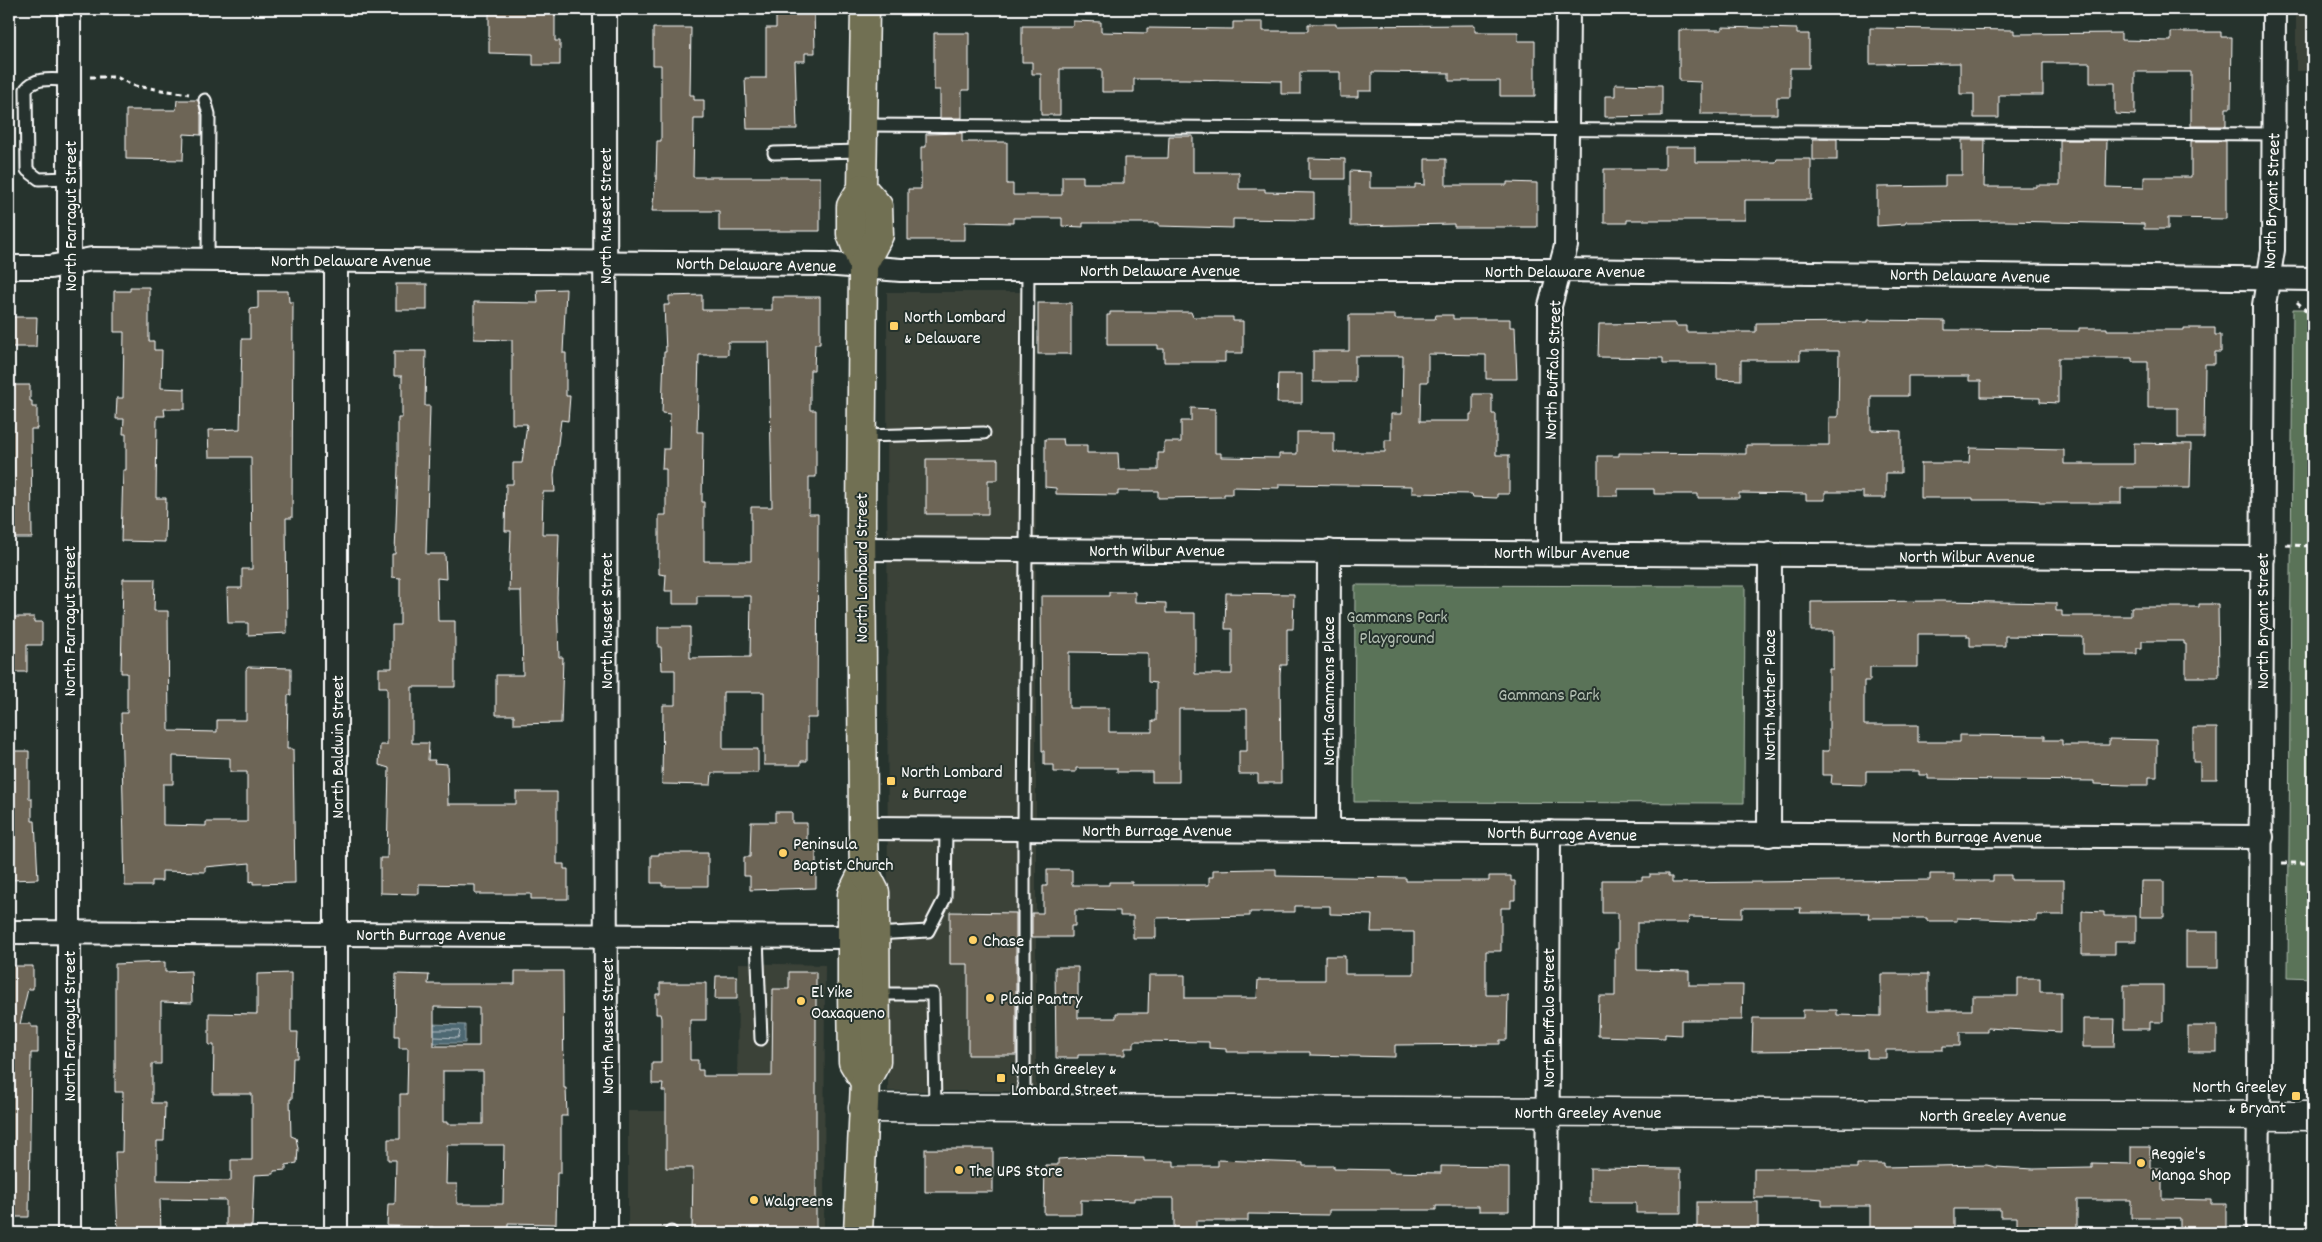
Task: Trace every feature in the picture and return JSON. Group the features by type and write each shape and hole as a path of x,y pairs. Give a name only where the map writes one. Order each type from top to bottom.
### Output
{"main road":[{"name":"North Lombard Street","path":"858,1233 864,1095 876,1062 876,994 864,936 852,894 864,870 861,549 863,266 851,234 851,206 862,188 864,9"},
{"name":"North Lombard Street","path":"864,936 853,1062 864,1095"}],"street":[{"name":"North Farragut Street","path":"68,1233 69,9"},
{"name":"North Russet Street","path":"605,9 606,1233"},
{"name":"North Buffalo Street","path":"1549,552 1550,306 1566,246 1568,9"},
{"name":"North Bryant Street","path":"2258,1233 2264,305 2273,250 2274,9"},
{"name":"North Delaware Avenue","path":"9,267 50,267 92,259 605,261 863,266 901,270 1559,270 2313,279"},
{"name":"North Baldwin Street","path":"336,260 336,1233"},
{"name":"North Wilbur Avenue","path":"861,549 1770,554 2263,551"},
{"name":"North Gammans Place","path":"1328,830 1329,551"},
{"name":"North Mather Place","path":"1769,835 1770,554"},
{"name":"North Burrage Avenue","path":"863,828 2262,837"},
{"name":"North Buffalo Street","path":"1547,1233 1549,832"},
{"name":"North Burrage Avenue","path":"9,932 757,937 864,936"},
{"name":"North Greeley Avenue","path":"864,1095 935,1107 2313,1116"}],"lane":[{"path":"69,79 32,81 26,89 27,170 39,179 70,178"},
{"path":"205,100 209,114 208,259"},
{"path":"774,153 862,138 1567,130 2274,134"},
{"path":"1024,1108 1025,549 1028,269"},
{"path":"861,436 984,433"},
{"path":"864,936 928,931 945,898 946,829"},
{"path":"757,937 761,1039"},
{"path":"876,994 933,994 935,1107"}],"path":[{"path":"69,79 116,77 136,86 199,96 205,100"},
{"path":"2263,551 2313,546"},
{"path":"2261,863 2313,863"}],"shaded area":[{"path":"2296,9 2313,9 2313,71 2296,71"},
{"path":"887,292 1036,292 1036,1091 888,1091"},
{"path":"738,963 825,965 824,1233 628,1233 628,1111 737,1111"}],"green space":[{"path":"2293,309 2313,309 2313,978 2288,977"},
{"name":"Gammans Park","path":"1355,585 1745,586 1744,803 1354,802"}],"water":[{"path":"430,1024 465,1025 465,1043 429,1043"}],"building":[{"path":"489,9 555,9 555,41 560,41 560,65 533,65 533,54 489,53"},
{"path":"776,9 814,9 815,53 805,53 805,61 795,61 797,129 747,129 745,78 766,78 766,28 776,28"},
{"path":"1073,21 1101,22 1101,32 1147,33 1147,28 1233,29 1233,22 1263,22 1263,31 1308,31 1308,24 1336,24 1336,26 1475,25 1475,32 1518,32 1518,41 1535,41 1535,96 1500,96 1500,81 1449,81 1449,73 1372,72 1372,91 1358,91 1358,97 1340,97 1340,72 1300,72 1300,94 1281,94 1281,81 1185,79 1134,79 1134,92 1102,92 1102,69 1060,69 1060,115 1041,115 1041,74 1032,74 1032,62 1022,62 1022,26 1073,26"},
{"path":"1722,27 1797,29 1797,34 1809,34 1809,68 1790,68 1790,97 1777,97 1777,114 1701,114 1701,82 1679,81 1679,30 1722,30"},
{"path":"653,28 691,28 690,95 694,95 694,100 704,100 704,119 694,119 693,177 820,177 820,231 719,231 719,211 652,211 656,180 657,141 661,141 661,65 653,65"},
{"path":"1870,28 2014,30 2014,34 2121,33 2121,40 2171,41 2171,32 2221,32 2221,37 2232,37 2231,108 2226,108 2226,126 2191,126 2191,72 2135,72 2135,115 2115,114 2115,83 2090,83 2090,63 2043,63 2043,95 1999,95 1999,118 1974,118 1974,94 1960,94 1960,63 1870,64"},
{"path":"934,33 969,33 969,90 962,90 962,118 940,118 940,90 934,90"},
{"path":"1615,84 1662,85 1662,116 1605,117 1605,96 1615,96"},
{"path":"177,100 198,100 201,115 201,135 184,134 183,160 126,159 126,110 176,110"},
{"path":"962,133 962,142 1007,142 1007,184 1013,184 1013,195 1062,195 1062,176 1083,176 1083,183 1124,183 1124,158 1168,158 1169,136 1193,136 1193,172 1239,172 1239,189 1265,189 1265,192 1314,193 1314,220 1233,219 1233,228 1159,226 1159,223 1083,223 1083,227 1062,226 1062,218 1013,218 1013,223 965,222 965,240 908,240 908,189 921,189 921,147 926,147 926,134"},
{"path":"1813,139 1837,139 1837,160 1813,160"},
{"path":"1962,140 1985,140 1984,187 2060,185 2060,140 2107,140 2106,187 2144,188 2144,177 2191,177 2191,141 2226,141 2226,219 2168,218 2168,229 2144,229 2144,224 2006,221 1906,222 1905,224 1877,226 1877,187 1945,186 1945,175 1962,175"},
{"path":"1665,147 1695,147 1695,162 1776,162 1777,159 1811,159 1811,200 1745,200 1745,220 1627,220 1627,223 1604,223 1604,169 1665,169"},
{"path":"1309,158 1345,159 1345,179 1309,179"},
{"path":"1425,159 1446,159 1446,185 1507,185 1507,182 1537,183 1537,227 1454,227 1454,224 1350,226 1350,171 1370,172 1370,188 1415,188 1415,184 1425,185"},
{"path":"396,284 427,284 427,310 396,310"},
{"path":"130,287 149,287 149,341 154,341 154,350 162,350 161,388 185,389 185,409 164,409 165,416 157,416 156,498 166,498 165,542 121,541 123,470 126,470 126,434 123,434 124,419 116,419 117,398 123,398 124,332 114,332 114,291 130,291"},
{"path":"566,289 563,353 566,353 566,396 570,396 568,421 561,420 554,475 555,492 543,492 542,534 559,534 557,597 559,657 563,657 561,723 514,724 514,715 496,715 496,675 523,675 521,591 509,591 511,531 505,531 506,484 513,484 513,463 522,463 527,424 512,424 512,340 474,339 474,302 538,303 537,290"},
{"path":"258,291 288,291 289,302 293,302 292,518 286,518 287,633 248,635 248,623 228,623 227,588 242,588 242,569 252,569 251,457 209,457 208,430 240,429 242,339 250,339 250,309 258,308"},
{"path":"702,295 702,310 772,310 772,297 820,297 820,344 815,344 814,370 810,370 810,410 816,410 816,477 809,477 809,514 818,514 817,718 807,718 807,761 801,761 801,765 764,765 764,692 723,692 723,749 758,749 758,773 712,773 711,785 662,784 663,705 675,705 675,670 662,670 661,647 658,647 658,627 690,627 690,658 750,657 751,596 697,596 697,604 673,604 673,591 665,591 666,575 659,574 659,515 666,515 666,469 662,469 663,449 669,449 670,414 662,413 664,352 666,352 664,305 669,305 669,296","holes":["728,342 769,342 772,507 751,507 751,561 704,561 704,502 702,502 703,432 697,432 699,355 728,355"]},
{"path":"1038,303 1071,303 1071,354 1038,354"},
{"path":"1110,312 1191,312 1193,317 1233,317 1233,321 1243,321 1243,353 1225,353 1225,362 1164,362 1164,349 1158,349 1158,345 1107,345 1107,315 1110,315"},
{"path":"1349,315 1395,315 1395,319 1435,319 1436,315 1453,315 1453,319 1510,319 1510,327 1515,327 1517,379 1486,379 1486,355 1428,354 1428,382 1421,382 1420,421 1470,421 1470,414 1473,414 1473,394 1492,394 1492,414 1496,414 1496,455 1509,455 1509,494 1497,494 1497,498 1473,497 1472,494 1412,493 1412,486 1279,484 1279,488 1232,487 1232,494 1224,494 1224,497 1158,498 1158,491 1118,491 1118,495 1056,494 1056,488 1045,487 1045,439 1063,439 1064,445 1087,445 1087,453 1118,453 1119,470 1158,470 1158,453 1164,453 1164,442 1181,442 1181,421 1191,421 1191,408 1215,409 1215,453 1221,453 1221,457 1279,458 1279,454 1297,454 1297,432 1334,432 1334,452 1385,452 1385,440 1391,440 1391,414 1402,414 1403,356 1355,356 1355,382 1313,382 1313,351 1349,351"},
{"path":"9,317 37,317 36,347 9,347"},
{"path":"1868,320 1945,321 1945,330 2079,331 2079,328 2184,330 2184,328 2215,328 2215,335 2221,335 2221,352 2215,352 2215,364 2205,364 2204,438 2178,438 2178,408 2148,408 2148,362 2132,362 2132,358 2058,358 2058,403 2040,402 2040,398 1981,397 1981,381 1969,381 1969,376 1908,376 1908,396 1871,396 1871,430 1901,431 1901,473 1886,473 1886,498 1863,498 1863,492 1825,492 1825,500 1806,500 1806,494 1739,493 1739,498 1698,498 1698,494 1654,494 1654,489 1618,489 1618,496 1598,496 1598,456 1619,456 1619,453 1746,454 1746,445 1829,445 1829,417 1838,417 1839,351 1800,351 1800,360 1741,360 1741,380 1717,379 1717,364 1663,364 1663,358 1598,357 1599,324 1676,323 1676,326 1686,326 1686,332 1756,332 1756,323 1868,322"},
{"path":"394,351 426,351 425,406 430,406 426,554 445,554 446,579 437,578 438,621 455,621 455,687 412,687 412,743 429,743 428,760 435,760 434,763 447,764 448,804 516,804 516,792 557,792 557,864 564,864 564,869 568,869 568,899 531,899 531,894 475,894 475,885 419,884 419,894 380,893 380,858 387,858 389,768 379,765 380,745 387,745 387,687 379,687 379,668 392,668 392,625 400,625 400,578 392,577 392,554 395,554 398,418 402,418 402,376 394,376"},
{"path":"1278,374 1302,374 1302,403 1277,403"},
{"path":"9,385 30,385 30,401 32,401 32,407 37,407 37,429 31,429 32,538 9,538"},
{"path":"2134,443 2191,444 2190,488 2121,488 2121,503 2040,503 2040,501 2026,500 1921,498 1921,463 1969,463 1970,448 2064,450 2064,464 2134,464"},
{"path":"926,459 998,459 998,480 988,480 988,514 926,514"},
{"path":"123,579 155,579 154,611 168,611 169,731 217,732 217,720 246,720 246,670 248,667 291,668 291,695 288,695 287,749 293,749 295,883 253,884 253,881 250,882 250,863 205,867 205,872 162,871 162,881 152,881 152,886 125,886 121,713 127,713 127,673 121,673","holes":["173,756 230,758 230,772 247,772 247,822 206,822 206,826 163,825 163,784 173,784"]},
{"path":"1109,592 1135,592 1135,602 1166,603 1166,613 1195,613 1195,674 1232,674 1232,629 1225,629 1226,593 1294,594 1293,629 1287,629 1287,665 1281,665 1280,674 1281,783 1258,783 1258,774 1239,774 1239,751 1247,751 1247,709 1179,709 1179,782 1152,782 1152,772 1117,772 1117,768 1076,768 1076,772 1054,772 1054,765 1044,765 1044,751 1042,751 1041,596 1109,596","holes":["1069,652 1148,653 1148,682 1156,683 1156,721 1152,721 1152,732 1109,732 1109,708 1069,708"]},
{"path":"1942,601 2056,603 2056,611 2062,611 2062,616 2131,616 2131,607 2199,607 2199,604 2218,604 2219,677 2186,677 2186,644 2184,644 2184,641 2142,641 2142,648 2137,648 2137,654 2083,654 2083,637 2005,636 2005,646 1970,646 1970,637 1967,637 1967,634 1918,634 1918,667 1870,667 1870,681 1864,681 1864,725 1918,725 1918,742 1960,742 1960,735 2045,736 2045,740 2062,740 2062,745 2109,745 2109,739 2157,740 2157,777 2149,777 2149,785 2128,785 2094,784 2094,781 1928,779 1928,775 1919,775 1919,771 1866,771 1866,785 1831,784 1832,775 1822,775 1822,751 1829,751 1829,669 1833,669 1833,631 1811,631 1811,602"},
{"path":"9,617 34,617 34,622 42,622 42,645 27,645 27,672 9,672"},
{"path":"2193,728 2217,728 2217,779 2200,779 2200,762 2193,762"},
{"path":"9,751 29,751 29,799 32,799 32,821 35,821 38,879 9,880"},
{"name":"Peninsula Baptist Church","path":"775,812 792,812 792,823 807,823 807,848 816,848 816,888 750,890 750,876 744,876 744,857 750,857 751,822 775,822"},
{"path":"659,853 708,853 708,886 662,886 662,883 651,883 651,855 659,855"},
{"path":"1276,869 1276,876 1406,878 1406,881 1489,881 1489,876 1511,876 1511,881 1515,881 1515,900 1511,900 1511,908 1501,908 1501,951 1486,951 1486,995 1508,995 1507,1040 1500,1040 1500,1044 1395,1045 1395,1057 1310,1055 1310,1052 1226,1052 1226,1049 1209,1048 1209,1042 1134,1041 1134,1048 1125,1048 1125,1055 1078,1055 1078,1058 1056,1058 1055,967 1078,967 1078,1018 1116,1018 1116,1013 1148,1013 1149,975 1185,975 1185,998 1257,998 1258,980 1325,980 1325,956 1345,956 1345,974 1414,974 1414,932 1371,932 1372,915 1330,914 1330,906 1295,906 1295,912 1250,912 1250,916 1156,918 1156,938 1133,938 1133,916 1120,916 1120,911 1075,910 1075,926 1071,926 1071,937 1032,937 1032,913 1043,913 1043,886 1047,886 1047,870 1072,870 1072,885 1109,885 1109,882 1132,882 1132,885 1209,885 1209,877 1213,877 1213,870"},
{"path":"1650,874 1668,874 1668,877 1672,877 1672,883 1930,880 1930,874 1954,874 1954,881 1993,881 1993,875 2011,875 2011,880 2064,880 2064,915 2037,915 2037,921 1957,918 1957,921 1927,921 1927,918 1868,918 1869,913 1800,913 1801,908 1742,908 1742,918 1689,917 1688,923 1637,923 1637,970 1689,971 1689,985 1743,985 1742,1020 1681,1020 1681,1035 1665,1034 1665,1038 1598,1036 1599,996 1615,996 1615,949 1618,949 1618,913 1602,913 1602,880 1642,880 1642,877 1650,877"},
{"path":"2141,881 2164,881 2164,917 2140,917"},
{"path":"2082,911 2104,912 2104,916 2136,916 2136,941 2115,941 2115,954 2082,954"},
{"path":"950,912 1016,913 1016,1055 968,1055 968,964 950,964"},
{"path":"2186,932 2218,932 2218,968 2186,968"},
{"path":"165,962 165,972 191,971 192,1003 161,1002 161,1064 152,1064 152,1103 165,1103 164,1141 157,1141 157,1180 231,1181 231,1160 252,1160 252,1094 213,1094 214,1045 209,1045 209,1013 257,1014 257,974 291,973 291,1032 298,1032 297,1058 293,1058 292,1099 290,1099 291,1136 296,1138 298,1148 297,1163 286,1165 286,1170 274,1171 274,1174 254,1175 252,1226 226,1226 226,1200 160,1199 161,1233 118,1233 115,1152 122,1152 123,1092 115,1092 115,964"},
{"path":"9,966 33,966 33,989 28,989 20,1024 31,1024 31,1027 38,1027 38,1053 31,1053 29,1217 9,1217"},
{"path":"515,971 563,971 564,1088 566,1088 567,1116 561,1116 561,1173 557,1173 556,1224 508,1223 508,1233 433,1233 433,1227 387,1226 388,1204 395,1204 396,1160 388,1160 388,1139 400,1139 400,1094 407,1094 408,1048 399,1048 399,1036 395,1036 396,974 429,975 428,984 515,984","holes":["434,1007 479,1008 479,1046 434,1046","443,1071 483,1071 483,1124 447,1124 447,1122 443,1122","447,1145 504,1145 503,1204 457,1204 457,1184 446,1184"]},
{"path":"789,972 816,972 816,1233 692,1233 693,1168 666,1168 666,1091 662,1091 663,1084 652,1084 652,1063 661,1063 661,1018 660,1014 656,1014 656,994 660,994 660,983 706,983 706,1020 690,1020 690,1060 698,1060 698,1070 703,1070 703,1076 772,1076 773,989 789,989"},
{"path":"1881,974 1928,974 1928,1010 1972,1010 1972,996 2018,996 2018,978 2040,978 2040,992 2061,992 2061,1032 1987,1028 1987,1032 1960,1032 1960,1046 1943,1046 1943,1050 1886,1050 1886,1058 1867,1058 1867,1050 1752,1051 1753,1018 1803,1018 1803,1010 1837,1010 1837,1015 1881,1016"},
{"path":"716,976 737,976 737,999 715,999"},
{"path":"2124,985 2163,985 2163,1022 2150,1022 2150,1029 2124,1029"},
{"path":"2083,1019 2115,1019 2114,1047 2083,1047"},
{"path":"2188,1026 2217,1026 2217,1052 2188,1052"},
{"path":"2131,1147 2150,1147 2150,1168 2162,1168 2162,1199 2211,1200 2211,1204 2226,1204 2226,1233 2180,1233 2180,1218 2131,1218 2131,1200 2077,1200 2077,1233 2017,1233 2017,1217 2000,1217 2000,1209 1954,1209 1954,1233 1870,1233 1870,1206 1822,1206 1822,1199 1811,1198 1754,1198 1754,1168 1857,1168 1857,1164 1884,1164 1884,1167 1987,1165 2034,1169 2092,1168 2092,1163 2131,1164"},
{"name":"The UPS Store","path":"925,1149 993,1149 993,1192 925,1192"},
{"path":"1091,1157 1144,1158 1144,1161 1174,1161 1174,1166 1218,1166 1218,1160 1303,1163 1303,1166 1334,1166 1334,1169 1389,1170 1389,1172 1441,1173 1441,1166 1509,1167 1509,1211 1479,1211 1479,1206 1436,1206 1436,1210 1329,1210 1329,1215 1248,1214 1248,1221 1196,1221 1196,1233 1174,1233 1174,1198 1134,1198 1134,1201 1081,1200 1081,1214 1044,1214 1045,1165 1058,1165 1058,1159"},
{"path":"1590,1168 1681,1169 1681,1213 1636,1213 1636,1203 1590,1203"},
{"path":"1697,1202 1758,1202 1758,1233 1697,1233"}],"place":[{"name":"North Lombard & Delaware","path":"894,326"},
{"name":"North Lombard & Burrage","path":"891,781"},
{"name":"Peninsula Baptist Church","path":"783,853"},
{"name":"Chase","path":"973,940"},
{"name":"Plaid Pantry","path":"990,998"},
{"name":"El Yike Oaxaqueno","path":"801,1001"},
{"name":"North Greeley & Lombard Street","path":"1001,1078"},
{"name":"North Greeley & Bryant","path":"2296,1096"},
{"name":"Reggie's Manga Shop","path":"2141,1163"},
{"name":"The UPS Store","path":"959,1170"},
{"name":"Walgreens","path":"754,1200"}],"park label":[{"name":"Gammans Park Playground","path":"1397,626"}]}
